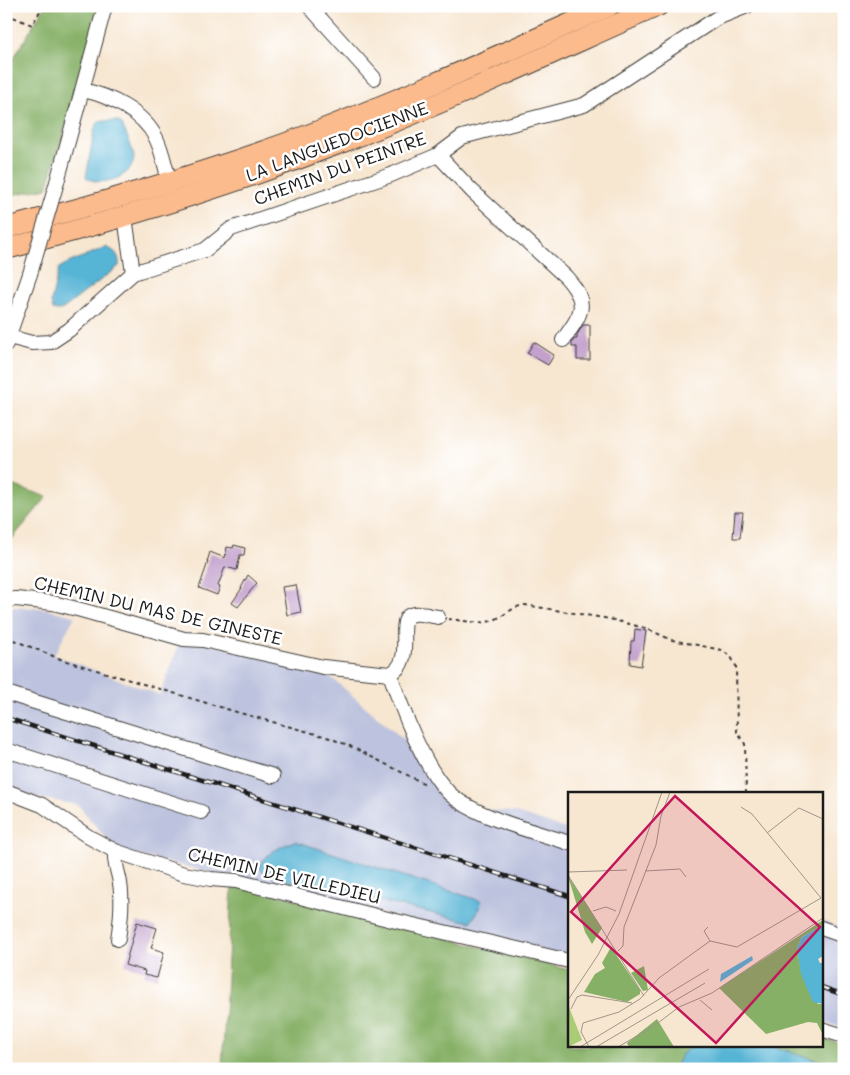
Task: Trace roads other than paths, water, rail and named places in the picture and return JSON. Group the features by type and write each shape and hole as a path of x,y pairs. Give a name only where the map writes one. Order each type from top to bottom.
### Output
{"highway":[{"name":"LA LANGUEDOCIENNE","path":"6,228 170,183 262,152 378,107 609,6"},
{"name":"LA LANGUEDOCIENNE","path":"6,249 125,217 214,189 346,141 437,104 658,6"}],"street":[{"path":"8,341 57,182 105,6"},
{"path":"308,6 374,78"},
{"name":"CHEMIN DU PEINTRE","path":"8,341 51,342 69,330 133,273 205,250 231,229 391,175 438,155 462,138 584,104 718,18 747,6"},
{"path":"83,90 102,94 120,102 148,126 156,138 170,183"},
{"path":"438,155 472,191 566,277 577,290 582,308 578,319 563,340"},
{"path":"125,217 133,273"},
{"name":"CHEMIN DU MAS DE GINESTE","path":"6,600 16,599 53,603 184,639 203,640 323,667 390,674"},
{"path":"438,617 414,614 408,616 404,622 402,663 396,671 390,674 402,709 431,770 449,793 465,804 495,819 568,843"},
{"path":"6,693 273,776"},
{"path":"6,750 201,812"},
{"name":"CHEMIN DE VILLEDIEU","path":"6,791 42,805 89,837 115,851 184,874 236,881 568,961"},
{"path":"115,851 114,864 120,882 122,911 118,939"},
{"path":"822,928 844,936"},
{"path":"822,1029 844,1036"}],"water":[{"path":"100,121 118,121 122,124 134,155 132,165 128,171 122,176 107,181 92,180 86,177 94,131"},
{"path":"106,247 117,254 119,266 63,309 53,310 51,302 59,268"},
{"path":"295,841 481,901 480,908 471,922 273,877 262,871 259,867 270,854"},
{"path":"690,1048 777,1048 844,1069 674,1069 682,1054"}],"railway":[{"path":"6,718 568,896"},
{"path":"822,987 844,995"}]}
